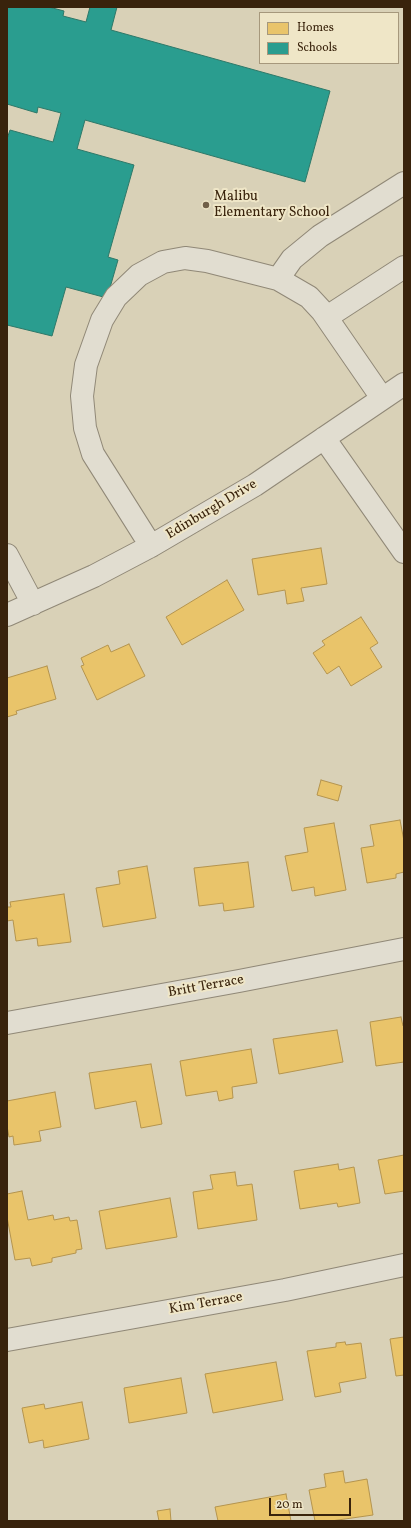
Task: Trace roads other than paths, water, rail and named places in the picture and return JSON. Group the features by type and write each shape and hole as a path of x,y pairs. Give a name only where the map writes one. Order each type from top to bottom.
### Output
{"street":[{"path":"278,279 292,259 320,236 404,183"},
{"path":"151,546 93,454 85,428 82,396 86,365 102,320 116,296 139,275 163,262 185,258 207,261 278,279 309,297 327,317 382,398"},
{"path":"327,317 404,267"},
{"name":"Edinburgh Drive","path":"7,615 94,576 151,546 255,485 404,384"},
{"path":"324,438 404,552"},
{"path":"7,555 33,604"},
{"name":"Britt Terrace","path":"7,1023 239,982 404,949"},
{"name":"Kim Terrace","path":"7,1340 285,1290 404,1265"}],"place":[{"name":"Malibu Elementary School","path":"206,205"}]}
